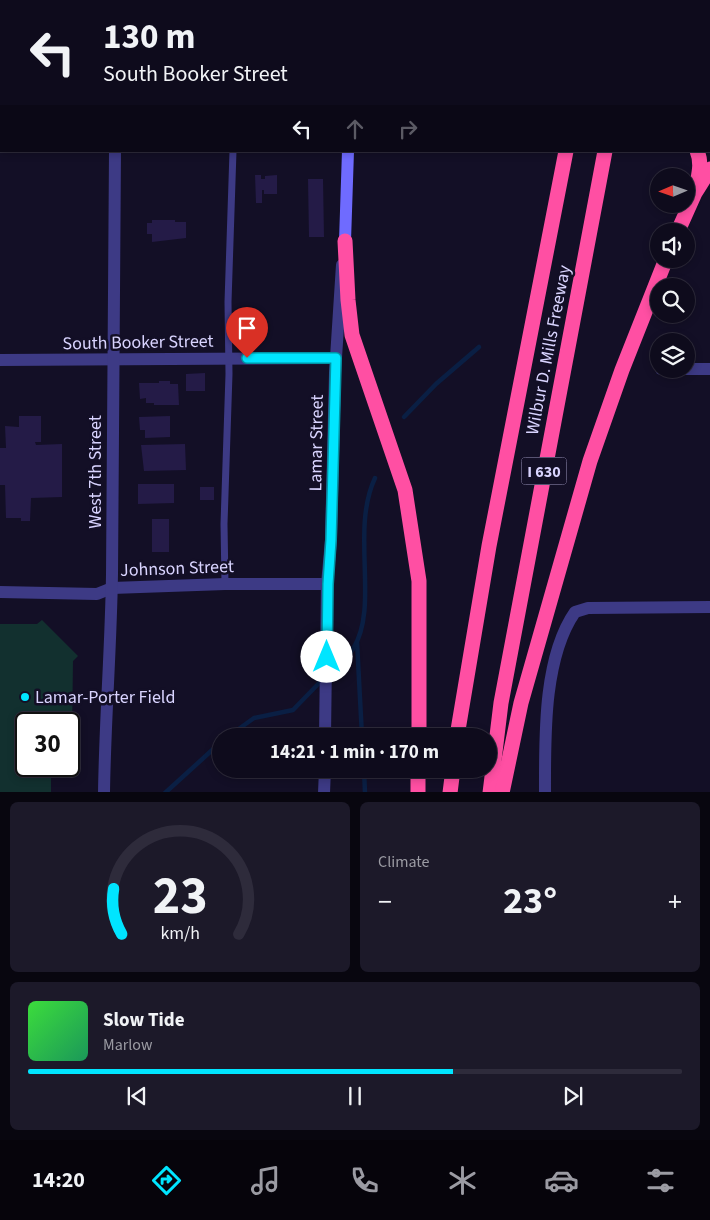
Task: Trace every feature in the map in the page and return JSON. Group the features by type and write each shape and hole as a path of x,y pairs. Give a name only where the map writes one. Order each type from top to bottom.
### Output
{"highway":[{"name":"Wilbur D. Mills Freeway","path":"458,728 489,546 566,152"},
{"name":"Wilbur D. Mills Freeway","path":"490,792 501,703 605,152"},
{"path":"695,193 700,171 700,157 698,152"},
{"path":"695,193 710,170"},
{"path":"345,240 352,335 405,490 419,581 419,728"},
{"path":"502,792 521,703 590,461 622,370 662,268"},
{"path":"418,778 418,792"},
{"path":"450,792 452,778"}],"main road":[{"name":"Lamar Street","path":"345,240 348,152"}],"street":[{"name":"West 7th Street","path":"104,792 104,729 109,669 112,588 114,152"},
{"name":"Lamar Street","path":"326,728 328,584 336,358 340,281 345,240"},
{"name":"South Booker Street","path":"0,360 336,358"},
{"path":"695,369 710,369"},
{"name":"Johnson Street","path":"0,592 97,594 112,588 225,584 328,584"},
{"path":"545,792 545,742 549,701 564,629 575,612 588,608 710,607"},
{"path":"324,792 325,778"}],"lane":[{"path":"225,584 229,359 228,302 233,152"}],"green space":[{"path":"42,620 78,656 73,661 72,712 15,712 15,777 51,777 51,792 0,792 0,624 37,624"}],"building":[{"path":"255,175 261,175 261,179 265,179 265,176 277,175 277,194 264,194 264,190 262,190 262,203 256,203"},
{"path":"308,179 323,179 324,237 309,237"},
{"path":"152,220 186,222 186,238 152,242 152,234 147,234 147,223 152,223"},
{"path":"205,373 205,391 186,391 186,374"},
{"path":"159,381 170,381 170,384 178,384 179,405 154,405 154,403 146,403 146,398 140,399 139,383 159,383"},
{"path":"19,416 41,416 41,442 35,442 36,445 62,444 62,497 31,498 30,521 21,521 21,518 6,518 5,485 0,485 0,448 6,448 5,426 19,427"},
{"path":"170,416 170,437 145,438 145,430 140,430 139,417"},
{"path":"185,444 186,470 144,471 141,445"},
{"path":"138,484 174,484 174,503 138,504"},
{"path":"200,487 214,487 214,500 200,500"},
{"path":"152,519 169,519 169,552 152,552"}],"waterway":[{"path":"404,417 436,384 479,347"},
{"path":"329,674 351,652 361,631 365,590 365,521 368,499 375,478"},
{"path":"357,642 362,728"},
{"path":"240,728 254,718 293,710 323,679"},
{"path":"166,792 212,750"},
{"path":"364,778 365,792"}],"place":[{"name":"Lamar-Porter Field","path":"25,697"}],"route":[{"path":"247,358 336,358 334,373 327,657"}]}
